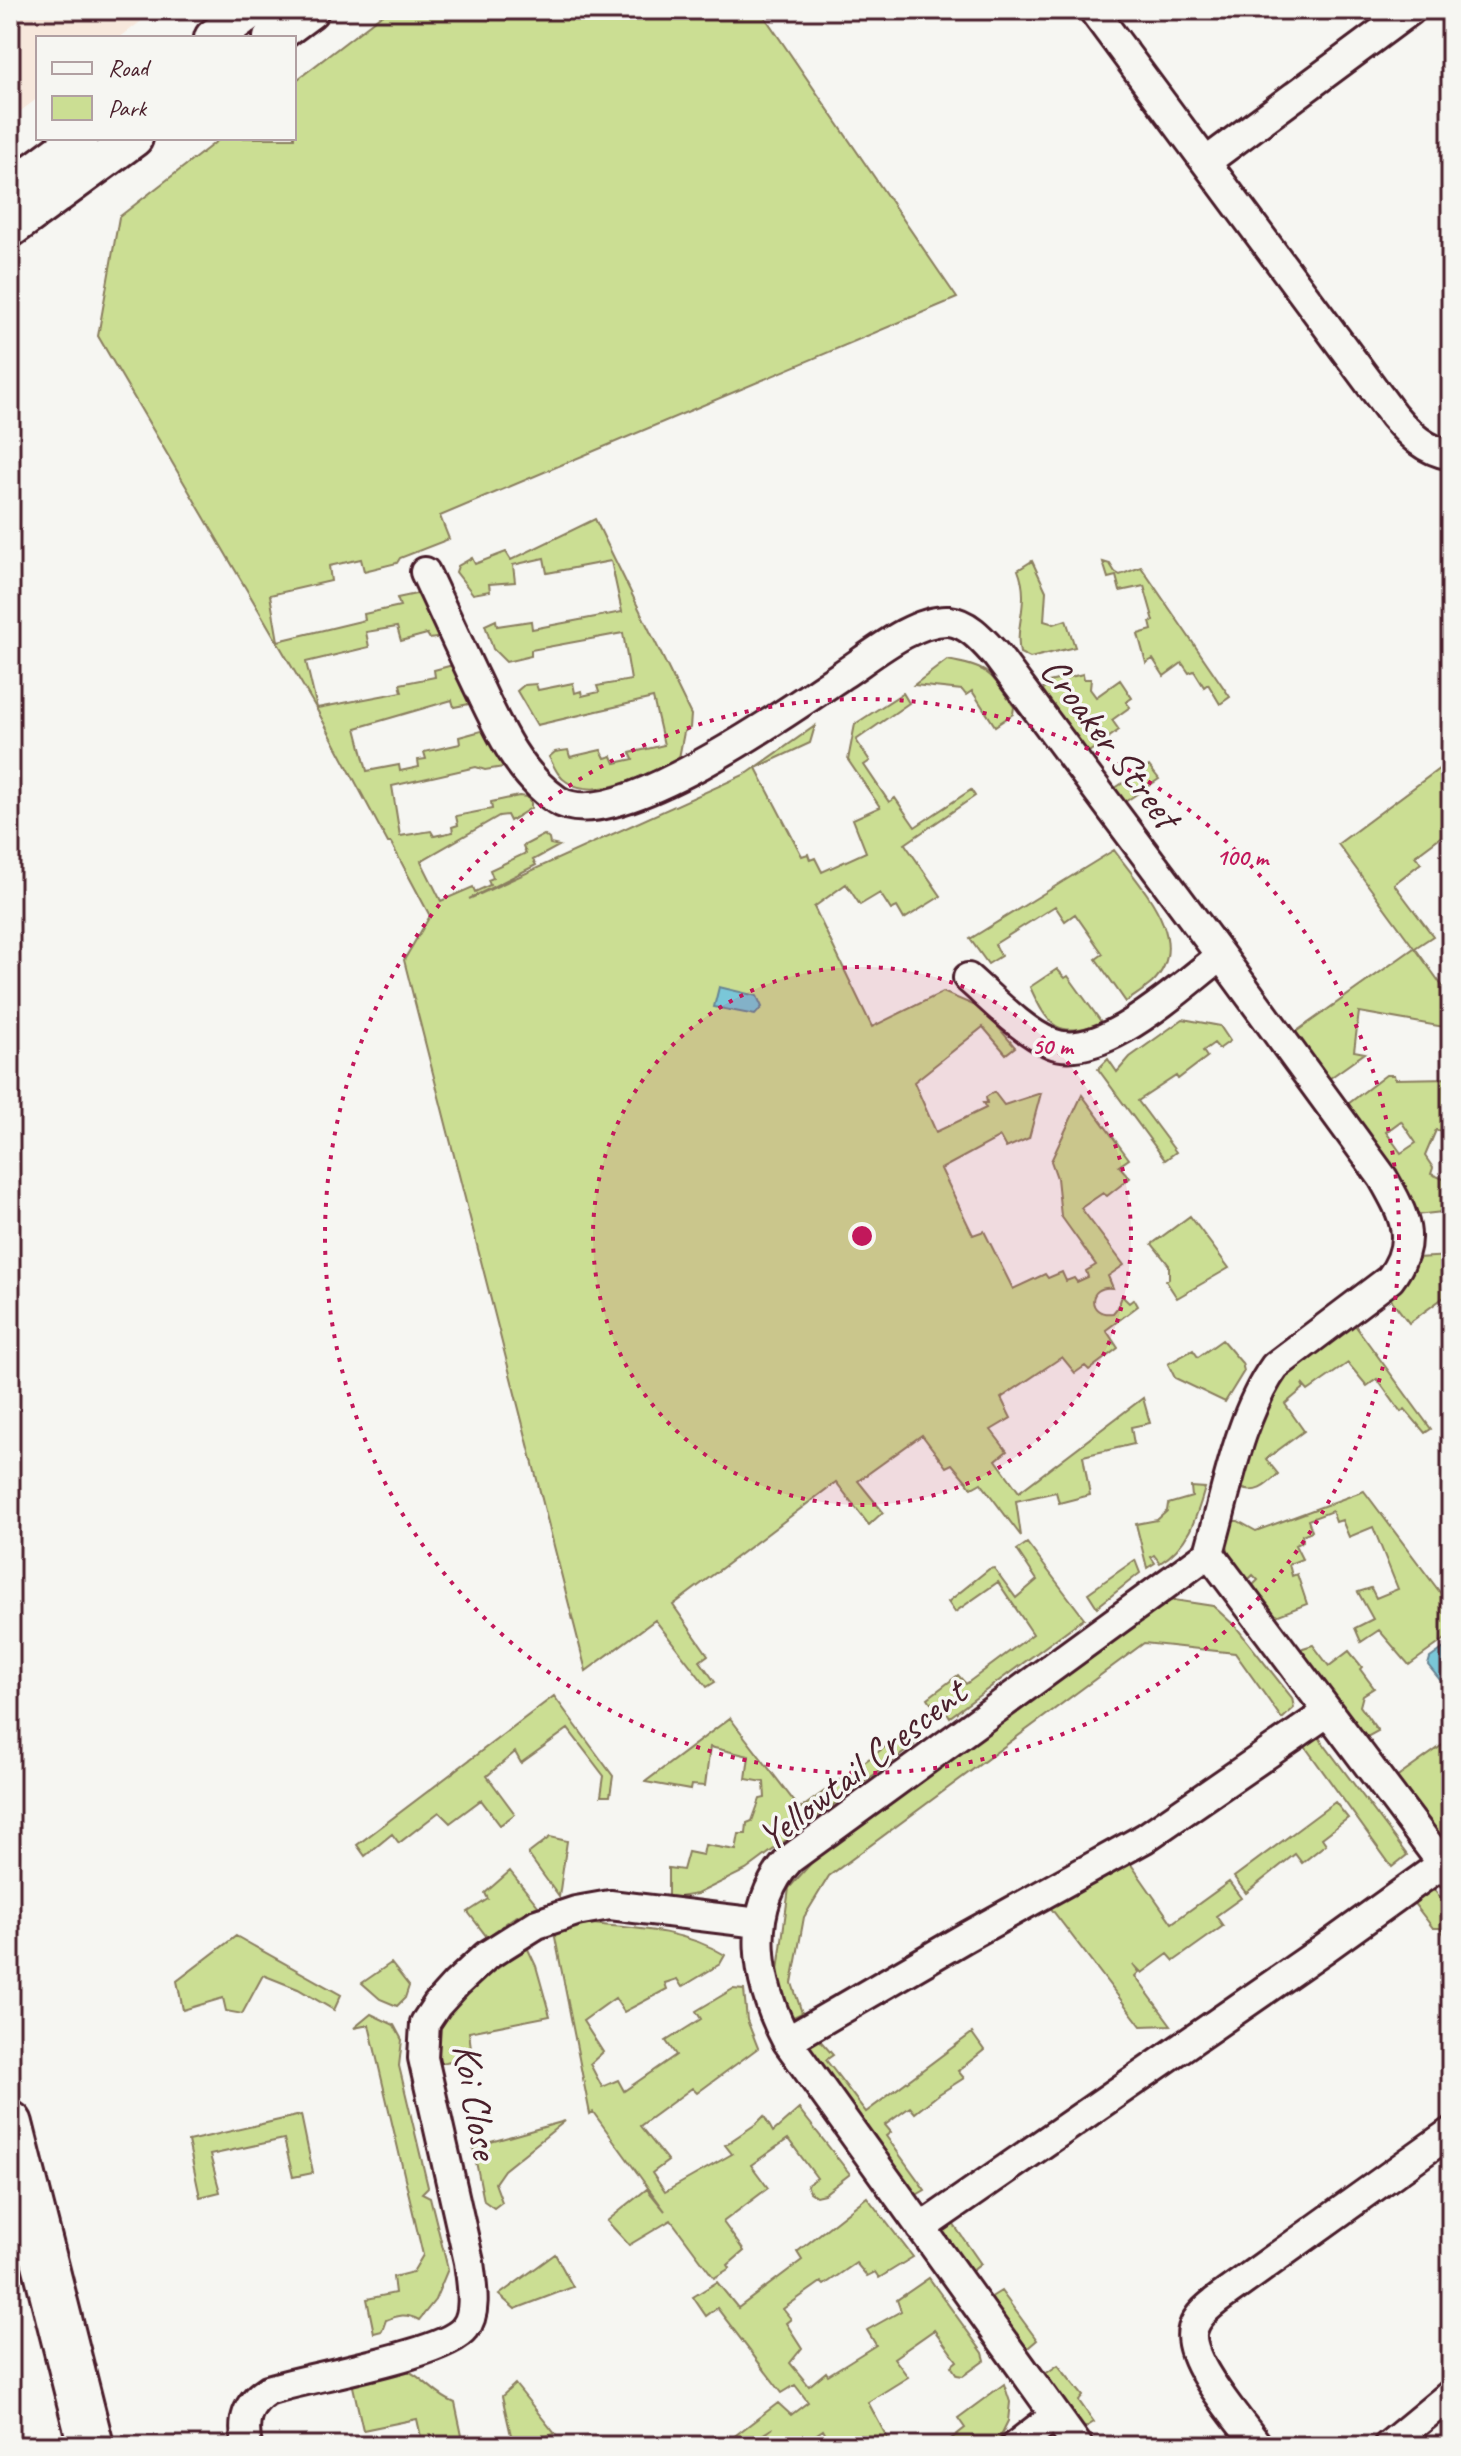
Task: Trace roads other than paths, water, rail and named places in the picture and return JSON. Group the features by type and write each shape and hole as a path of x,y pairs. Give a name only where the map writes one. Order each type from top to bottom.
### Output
{"main road":[{"path":"10,2124 91,2446"}],"street":[{"path":"216,36 251,10"},
{"path":"275,36 310,10"},
{"path":"1093,10 1393,415 1413,439 1436,452 1451,455"},
{"path":"1206,162 1411,10"},
{"path":"10,189 76,140"},
{"path":"10,229 131,140"},
{"name":"Croaker Street","path":"425,572 509,748 536,782 560,802 584,807 616,804 664,783 740,742 920,626 948,621 959,623 983,640 997,656 1383,1178 1402,1212 1406,1248 1401,1265 1390,1279 1275,1366 1262,1385 1250,1409 1209,1553"},
{"path":"968,978 1049,1043 1079,1047 1114,1034 1221,956"},
{"path":"921,2228 1324,1949 1447,1870 1209,1553"},
{"name":"Yellowtail Crescent","path":"1078,2446 787,2041 773,2014 766,1991 759,1923 767,1893 777,1873 790,1859 1209,1553"},
{"path":"787,2041 1145,1838 1328,1712"},
{"name":"Koi Close","path":"247,2446 244,2418 257,2396 268,2390 428,2350 467,2327 472,2295 469,2262 423,2058 425,2023 456,1984 486,1956 537,1924 576,1911 610,1905 759,1923"},
{"path":"1258,2446 1197,2357 1191,2339 1194,2325 1204,2310 1221,2297 1451,2132"},
{"path":"1388,2446 1451,2394"},
{"path":"1015,2446 1055,2415"}],"water":[{"path":"719,987 757,996 762,1007 755,1015 714,1007"},
{"path":"1444,1648 1451,1650 1451,1687 1444,1685 1428,1665 1430,1658"}]}
